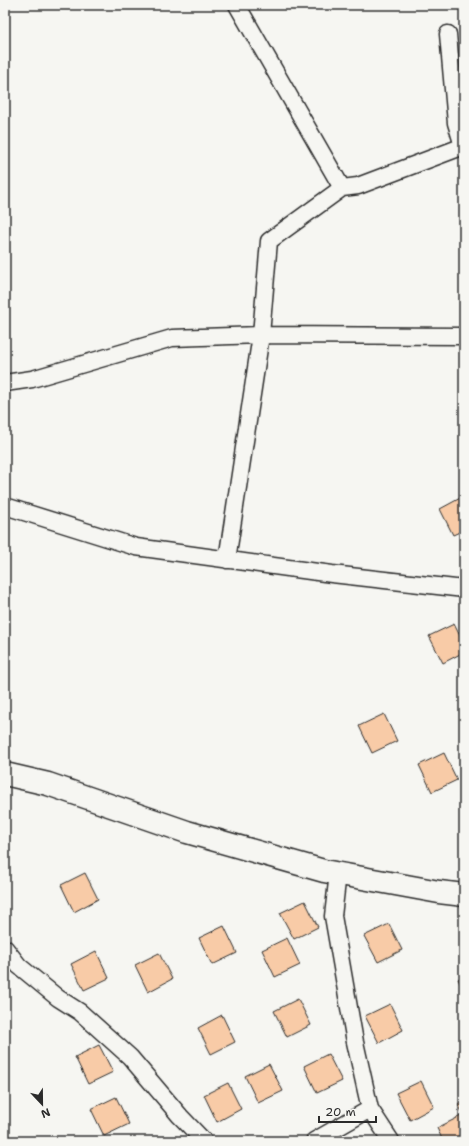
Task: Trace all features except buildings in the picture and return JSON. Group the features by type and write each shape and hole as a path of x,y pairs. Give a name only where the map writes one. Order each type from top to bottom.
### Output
{"street":[{"path":"237,5 342,188"},
{"path":"226,560 261,335 269,241 342,188 358,186 464,146 456,123 448,34"},
{"path":"5,383 32,378 172,338 261,335 464,336"},
{"path":"5,506 136,547 332,574 464,589"},
{"path":"5,774 48,784 187,832 324,871 439,892 464,895"},
{"path":"338,873 333,916 355,1042 370,1109 391,1141"},
{"path":"5,948 19,966 58,998 80,1012 130,1057 180,1116 204,1141"},
{"path":"314,1141 370,1109"}]}
